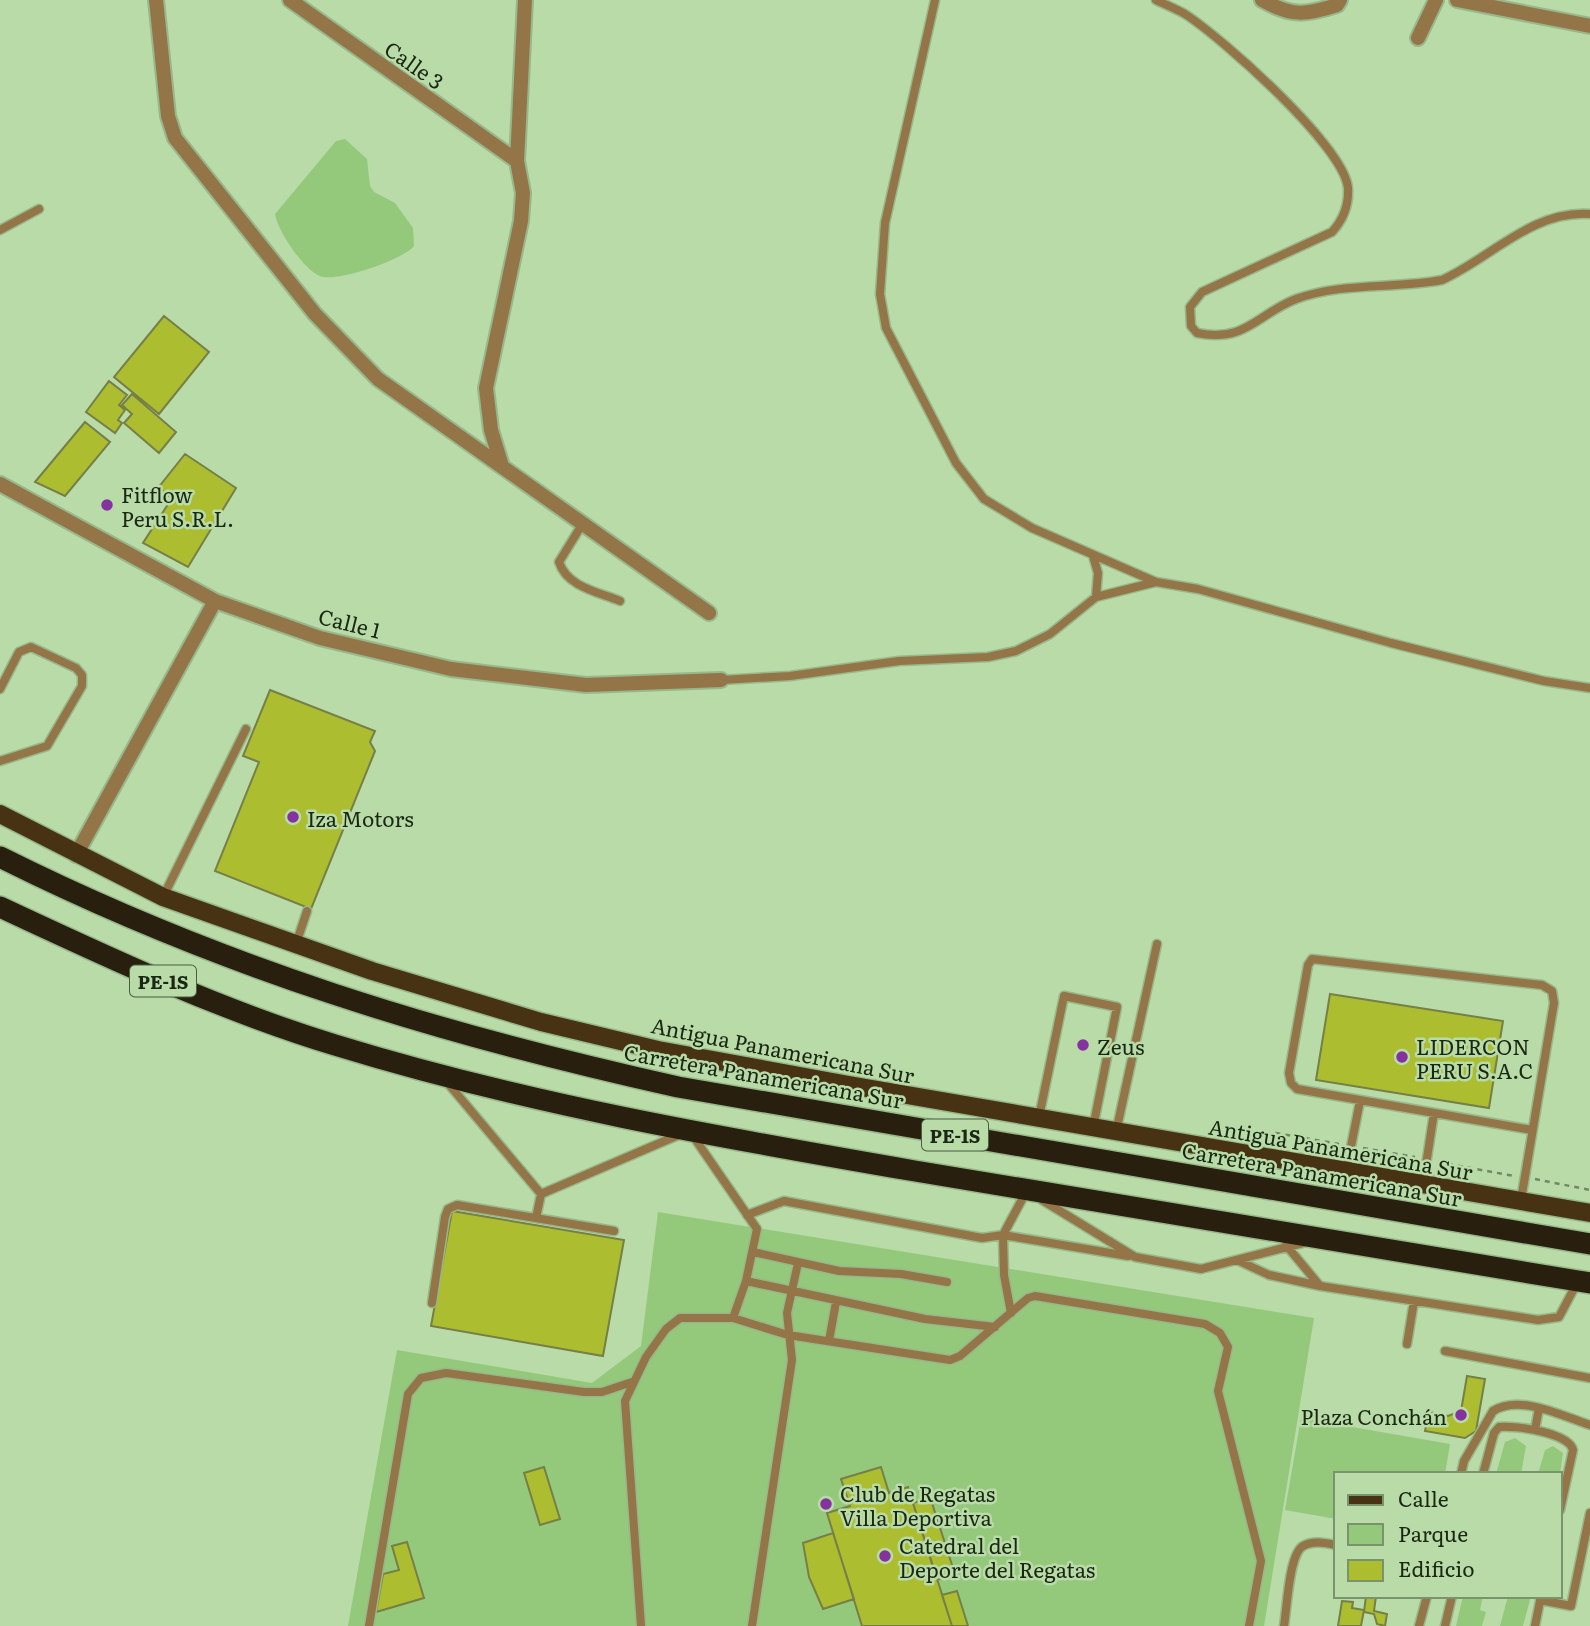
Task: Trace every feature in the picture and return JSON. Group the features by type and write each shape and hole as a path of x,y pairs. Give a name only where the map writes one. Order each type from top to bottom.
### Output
{"highway":[{"name":"Carretera Panamericana Sur","path":"0,857 84,899 172,937 293,982 455,1033 591,1068 678,1087 1590,1244"},
{"name":"PE-1S","path":"0,908 225,1005 330,1044 442,1077 587,1112 1282,1240 1319,1239 1584,1282"}],"main road":[{"name":"Antigua Panamericana Sur","path":"0,814 75,855 163,897 372,971 554,1025 658,1050 1590,1213"}],"street":[{"path":"156,0 167,116 175,138 316,314 378,379 709,613"},
{"name":"Calle 3","path":"290,0 517,162"},
{"path":"502,466 491,430 485,388 521,221 523,193 517,162 524,0"},
{"path":"1262,0 1282,11 1310,14 1337,5 1340,0"},
{"path":"1418,38 1436,0"},
{"path":"1457,0 1590,26"},
{"name":"Calle 1","path":"0,484 215,601 320,638 451,669 586,685 721,680"},
{"path":"75,855 215,601"}],"lane":[{"path":"935,0 885,223 880,294 886,328 956,463 984,499 1032,528 1156,582 1198,589 1391,643 1544,681 1590,688"},
{"path":"1156,0 1185,15 1305,121 1325,144 1348,186 1342,221 1332,232 1202,292 1190,307 1191,326 1197,333 1227,335 1248,330 1295,300 1324,292 1442,280 1458,273 1510,238 1547,220 1566,214 1590,214"},
{"path":"0,230 39,209"},
{"path":"583,523 559,562 561,570 567,579 620,601"},
{"path":"1093,556 1098,573 1096,597"},
{"path":"721,680 790,676 899,661 988,657 1016,651 1050,634 1096,597 1114,590 1156,582"},
{"path":"0,690 19,652 32,647 76,668 82,675 82,686 47,746 0,761"},
{"path":"163,897 246,729"},
{"path":"296,944 307,912"},
{"path":"1116,1132 1157,944"},
{"path":"1521,1201 1554,1003 1552,991 1542,985 1312,959 1308,965 1289,1073 1291,1083 1297,1089 1532,1130"},
{"path":"1039,1118 1064,996 1118,1007 1093,1128"},
{"path":"442,1077 541,1194"},
{"path":"1346,1172 1360,1101"},
{"path":"1423,1184 1434,1113"},
{"path":"541,1194 689,1132 757,1229 746,1281 733,1318"},
{"path":"1011,1313 1004,1275 1003,1235 1027,1191 1135,1257"},
{"path":"536,1218 541,1194"},
{"path":"747,1215 784,1201 974,1237 1003,1235 1201,1269 1237,1260 1282,1240 1320,1286"},
{"path":"432,1303 448,1209 457,1205 614,1231"},
{"path":"753,1252 839,1271 901,1274 947,1282"},
{"path":"1237,1260 1269,1275 1320,1286 1538,1320 1559,1317 1584,1282"},
{"path":"752,1626 792,1360 788,1335 791,1293 798,1263"},
{"path":"746,1281 791,1293 925,1319 995,1327"},
{"path":"641,1626 625,1401 632,1382 666,1329 680,1318 733,1318 788,1335 950,1360 960,1356 1028,1298 1035,1296 1205,1324 1220,1333 1228,1347 1218,1391 1261,1561 1249,1626"},
{"path":"1407,1344 1415,1301"},
{"path":"829,1341 836,1302"},
{"path":"1445,1351 1590,1378"},
{"path":"369,1626 408,1394 421,1378 446,1373 584,1392 602,1392 632,1382"},
{"path":"1462,1472 1493,1411 1508,1404 1539,1408 1590,1425"},
{"path":"1535,1430 1539,1408"},
{"path":"1484,1472 1497,1428 1535,1430 1572,1444 1562,1501"},
{"path":"1535,1626 1541,1598 1571,1606 1590,1513"},
{"path":"1284,1626 1295,1553 1304,1545 1319,1542 1334,1545"},
{"path":"1419,1626 1426,1598"},
{"path":"1445,1626 1452,1598"}],"path":[{"path":"1250,1139 1276,1133 1590,1189"}],"green space":[{"path":"345,139 367,159 370,186 374,192 395,203 413,228 414,246 398,257 372,268 323,277 309,268 293,250 275,214 336,141"},
{"name":"Club de Regatas Villa Deportiva","path":"658,1212 1314,1318 1264,1626 348,1626 397,1350 592,1383 641,1346"},
{"path":"1301,1418 1450,1444 1445,1472 1334,1472 1334,1519 1285,1510"},
{"path":"1515,1438 1526,1446 1521,1472 1497,1472 1505,1442"},
{"path":"1553,1446 1563,1453 1560,1472 1539,1472 1545,1450"},
{"path":"1463,1598 1483,1598 1480,1610 1486,1612 1482,1626 1456,1626"},
{"path":"1507,1598 1530,1598 1523,1626 1500,1626"}],"building":[{"path":"164,316 209,352 159,414 114,377"},
{"path":"109,381 127,395 119,405 125,410 118,420 122,423 115,433 86,412"},
{"path":"132,394 176,432 159,453 124,423 132,414 122,405"},
{"path":"85,422 110,442 65,496 35,482"},
{"path":"185,454 236,488 188,567 143,543 172,498 158,488"},
{"name":"Iza Motors","path":"270,690 375,731 370,742 375,751 311,909 215,871 259,762 243,756"},
{"path":"1330,994 1503,1021 1489,1108 1316,1080"},
{"path":"452,1211 624,1240 603,1356 431,1326"},
{"path":"1467,1376 1485,1379 1476,1431 1465,1438 1425,1431 1429,1412 1448,1416 1461,1411"},
{"path":"544,1467 560,1519 540,1525 524,1473"},
{"name":"Catedral del Deporte del Regatas","path":"881,1467 889,1493 908,1487 952,1626 862,1626 827,1513 850,1506 841,1479"},
{"path":"930,1497 955,1574 937,1580 913,1503"},
{"path":"833,1533 854,1599 823,1609 809,1577 803,1543"},
{"path":"407,1542 424,1598 376,1612 383,1574 399,1570 392,1546"},
{"path":"957,1591 968,1626 952,1626 942,1595"},
{"path":"1366,1598 1376,1598 1374,1611 1387,1614 1385,1626 1377,1624 1374,1614 1364,1612"},
{"path":"1342,1601 1353,1602 1352,1608 1364,1610 1361,1626 1338,1626"}],"place":[{"name":"Fitflow Peru S.R.L.","path":"107,505"},
{"name":"Iza Motors","path":"293,817"},
{"name":"Zeus","path":"1083,1045"},
{"name":"LIDERCON PERU S.A.C","path":"1402,1057"},
{"name":"Plaza Conchán","path":"1461,1415"},
{"name":"Club de Regatas Villa Deportiva","path":"826,1504"},
{"name":"Catedral del Deporte del Regatas","path":"885,1556"}]}
